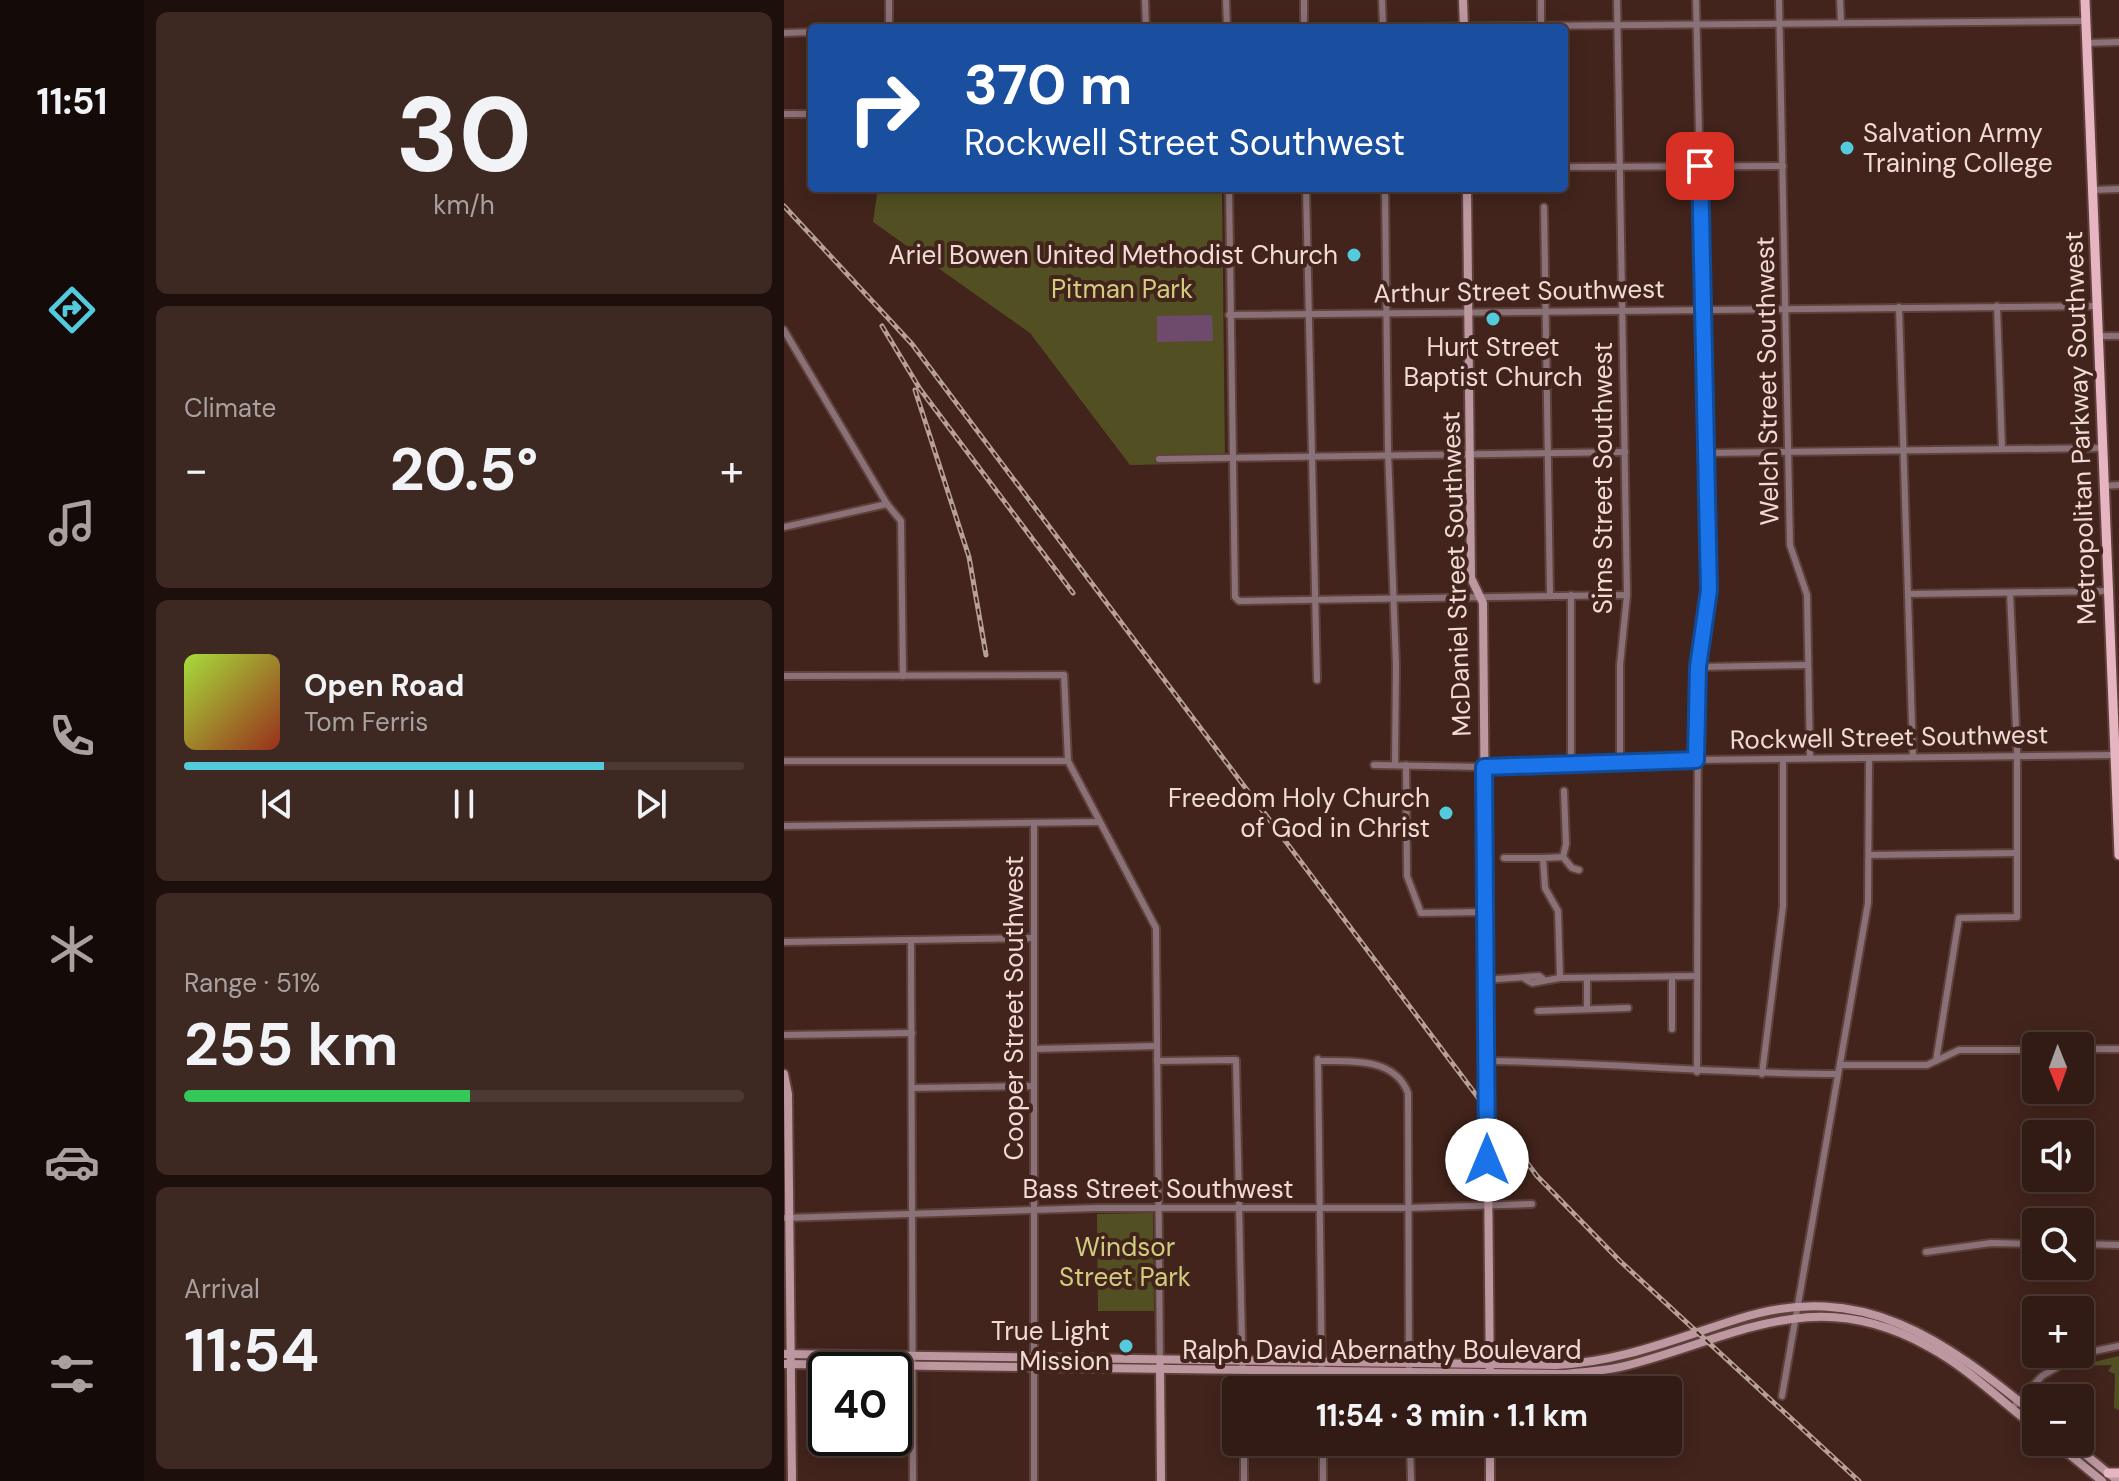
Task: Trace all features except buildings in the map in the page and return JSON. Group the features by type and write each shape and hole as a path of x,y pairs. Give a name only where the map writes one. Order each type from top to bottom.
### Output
{"main road":[{"path":"1463,0 1464,24"},
{"name":"Metropolitan Parkway Southwest","path":"2085,0 2104,486 2116,663 2119,855"},
{"name":"McDaniel Street Southwest","path":"1467,192 1471,578 1480,597 1484,767 1484,1061 1490,1376"},
{"path":"784,1074 788,1094 787,1359 792,1481"},
{"name":"Ralph David Abernathy Boulevard","path":"787,1359 1035,1362 1160,1359 1322,1371 1409,1373 1607,1360 1747,1316 1851,1309 1884,1316 1929,1335 2022,1403"},
{"name":"Ralph David Abernathy Boulevard","path":"1796,1312 1855,1320 1918,1341 1944,1355 2022,1418"},
{"path":"1160,1359 1161,1481"},
{"name":"Ralph David Abernathy Boulevard","path":"1035,1362 1161,1370 1322,1361 1409,1361 1490,1369"},
{"path":"1490,1456 1490,1481"},
{"path":"2069,1456 2092,1477 2119,1473"},
{"path":"2084,1456 2105,1477 2118,1481"}],"street":[{"path":"889,0 889,24"},
{"path":"1145,0 1146,24"},
{"path":"1226,0 1227,24"},
{"path":"1303,24 1304,0"},
{"path":"1382,0 1383,24"},
{"path":"1541,0 1541,24"},
{"name":"Sims Street Southwest","path":"1617,0 1627,595 1620,665 1620,763"},
{"path":"1696,0 1709,590 1698,667 1697,1072"},
{"name":"Welch Street Southwest","path":"1779,0 1790,545 1807,595 1810,758"},
{"path":"1840,0 1841,23"},
{"path":"1568,25 2086,21"},
{"path":"784,33 808,32"},
{"path":"2087,43 2119,42"},
{"path":"784,114 808,114"},
{"path":"1568,167 1783,166"},
{"path":"2092,190 2119,189"},
{"path":"1229,192 1235,597 1239,601 1627,595"},
{"path":"1306,192 1317,680"},
{"path":"1385,192 1395,765"},
{"path":"1544,207 1550,596"},
{"path":"1997,306 2002,449"},
{"name":"Arthur Street Southwest","path":"1229,315 2097,306"},
{"path":"1899,307 1913,757"},
{"path":"784,330 887,504 901,521 903,676"},
{"path":"2098,336 2119,336"},
{"path":"1706,453 2103,448"},
{"path":"1159,459 1625,452"},
{"path":"2104,486 2119,485"},
{"path":"784,527 887,504"},
{"path":"1909,594 2109,591"},
{"path":"1936,1061 1959,918 2017,917 2017,756 2010,593"},
{"path":"1571,595 1571,764"},
{"path":"1698,667 1808,665"},
{"path":"784,676 1064,675 1068,761 1156,928 1160,1359"},
{"name":"Rockwell Street Southwest","path":"1374,765 1484,767 1696,760 2116,755"},
{"path":"1782,1396 1868,903 1869,758"},
{"path":"1762,1074 1783,906 1783,759"},
{"path":"784,761 1068,761"},
{"path":"1406,765 1407,876 1421,913 1484,912"},
{"path":"1563,857 1566,844 1564,791"},
{"path":"784,826 1098,822"},
{"name":"Cooper Street Southwest","path":"1034,823 1034,1481"},
{"path":"1870,855 2017,853"},
{"path":"1504,858 1563,857"},
{"path":"1563,857 1572,868 1579,870"},
{"path":"1543,858 1545,888 1558,911 1560,978"},
{"path":"784,942 1033,938"},
{"path":"911,940 913,1481"},
{"path":"1484,980 1539,976 1543,979 1696,976"},
{"path":"1672,977 1672,1029"},
{"path":"1587,978 1587,1008"},
{"path":"1538,1011 1628,1008"},
{"path":"784,1035 912,1033"},
{"path":"1034,1049 1157,1046"},
{"path":"2094,1049 2119,1049"},
{"path":"1840,1065 1927,1065 1959,1050 2022,1050"},
{"path":"1157,1061 1236,1060 1242,1376"},
{"path":"1322,1376 1318,1060 1363,1061 1403,1080 1408,1093 1409,1373"},
{"path":"1484,1061 1608,1063 1697,1072 1838,1074"},
{"path":"912,1088 1034,1086"},
{"name":"Bass Street Southwest","path":"787,1218 1035,1209 1407,1208 1532,1204"},
{"path":"1926,1252 1991,1243 2022,1244"},
{"path":"2094,1244 2119,1245"},
{"path":"2094,1351 2119,1346"},
{"path":"2012,1410 2052,1368"},
{"path":"1244,1456 1244,1481"},
{"path":"1323,1456 1323,1481"},
{"path":"1410,1456 1411,1481"}],"green space":[{"name":"Pitman Park","path":"877,192 1222,192 1225,463 1130,465 1030,333 873,222"},
{"name":"Windsor Street Park","path":"1153,1213 1154,1311 1098,1311 1097,1214"},
{"path":"2119,1356 2119,1410 2114,1408 2115,1374 2108,1371 2112,1365 2094,1366 2094,1362"}],"shaded area":[{"path":"1212,315 1213,341 1157,342 1157,316"}],"railway":[{"path":"784,206 912,344 1537,1176 1620,1261 1859,1481"},
{"path":"882,326 920,389 1073,593"},
{"path":"915,390 969,557 986,655"}],"place":[{"name":"Salvation Army Training College","path":"1847,148"},
{"name":"Ariel Bowen United Methodist Church","path":"1354,255"},
{"name":"Hurt Street Baptist Church","path":"1493,319"},
{"name":"Freedom Holy Church of God in Christ","path":"1446,813"},
{"name":"True Light Mission","path":"1126,1346"}],"route":[{"path":"1487,1160 1484,767 1696,760 1698,667 1709,590 1700,166"}]}
